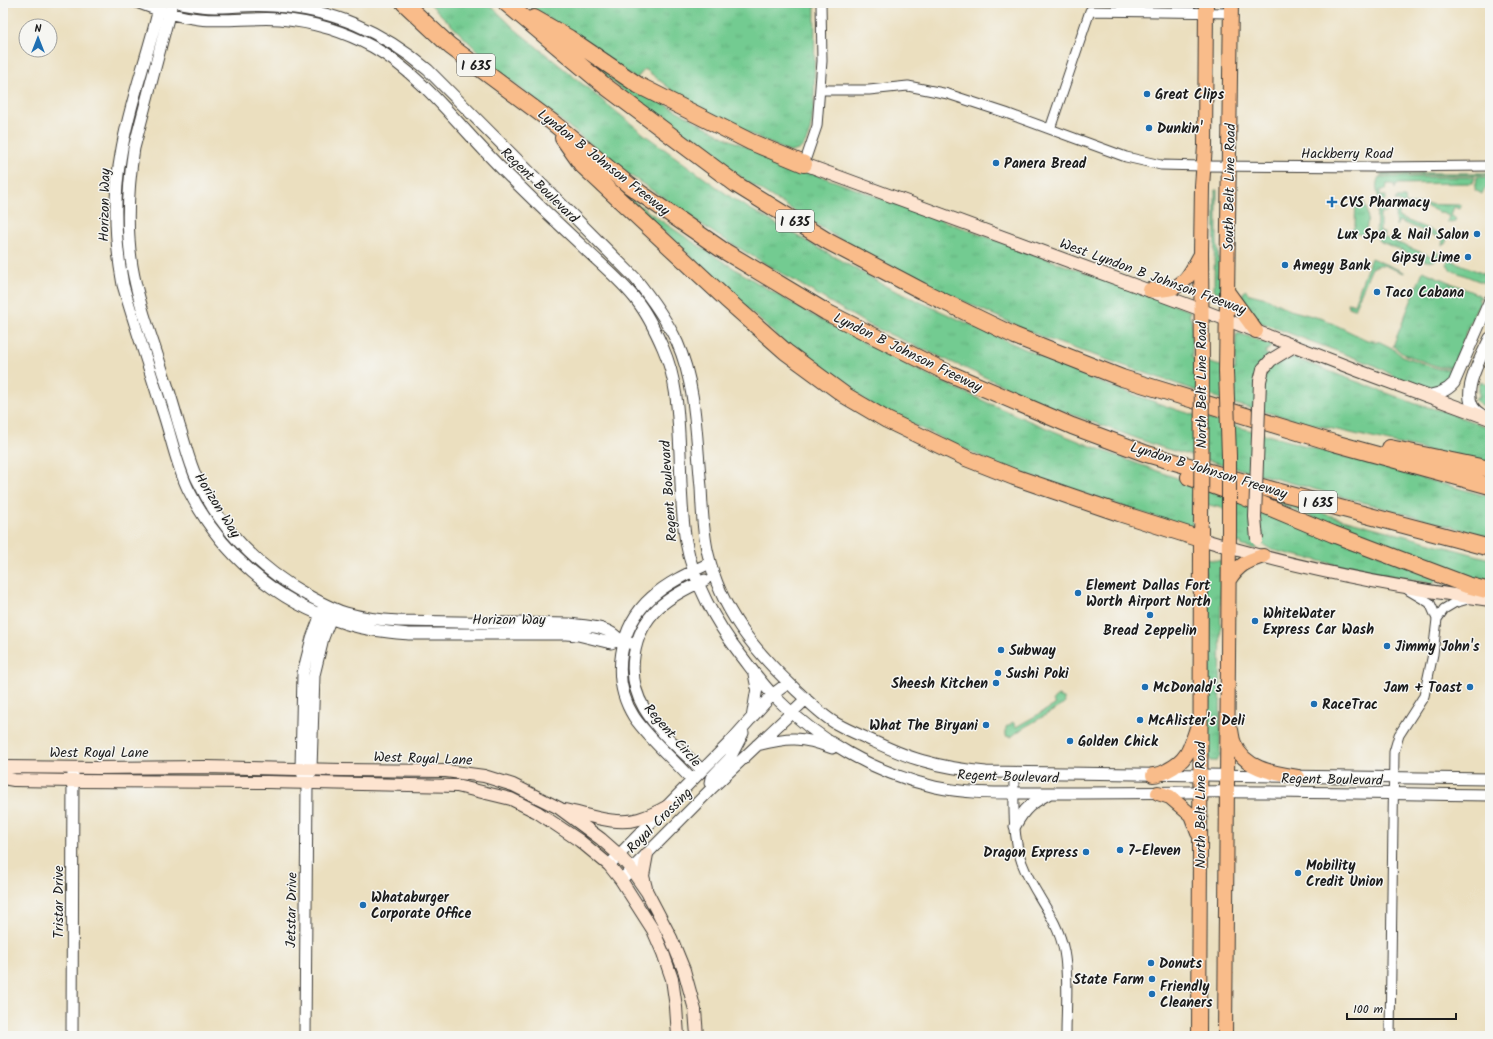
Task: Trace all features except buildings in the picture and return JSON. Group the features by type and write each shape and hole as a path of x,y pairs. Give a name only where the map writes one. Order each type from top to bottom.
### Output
{"highway":[{"name":"Lyndon B Johnson Freeway","path":"404,3 450,46 552,122 630,186 721,249 826,312 946,372 1072,426 1147,454 1276,491 1490,548"},
{"path":"507,3 569,38 638,85 751,142 804,164"},
{"name":"I 635","path":"507,3 605,86 737,185 791,219 874,266 967,314 1015,336 1122,378 1334,443 1490,486"},
{"path":"552,122 582,165 755,325 786,352 846,396 887,420 966,458 1014,477 1119,513 1201,531"},
{"path":"1334,443 1380,446 1490,469"},
{"path":"1147,454 1185,475 1242,496 1347,540 1467,585 1490,591"}],"main road":[{"name":"South Belt Line Road","path":"1201,310 1203,166 1205,146 1206,8"},
{"name":"South Belt Line Road","path":"1226,371 1231,8"},
{"name":"West Lyndon B Johnson Freeway","path":"804,164 1150,290 1294,346 1490,419"},
{"path":"1150,290 1172,288 1181,283 1188,277 1201,254"},
{"path":"1227,291 1256,331"},
{"name":"North Belt Line Road","path":"1199,1036 1201,841 1201,310"},
{"path":"1263,556 1257,539 1255,517 1260,381 1263,369 1271,360 1294,346"},
{"name":"North Belt Line Road","path":"1225,1036 1229,580 1229,456 1226,371"},
{"path":"1201,531 1229,548 1322,571 1403,587 1490,600"},
{"path":"1229,580 1234,571 1240,566 1249,560 1263,556"},
{"path":"1153,775 1159,775 1175,767 1186,757 1200,720"},
{"path":"1228,720 1234,743 1241,755 1250,763 1262,770 1298,777"},
{"name":"West Royal Lane","path":"3,767 73,768 205,766 446,771 484,776 513,785 559,808 586,827 618,854 631,869 647,892 671,938 684,970 695,1010 697,1036"},
{"name":"West Royal Lane","path":"3,778 14,780 457,786 511,799 537,812 580,841 609,864 621,880 653,930 663,954 672,979 678,1036"},
{"path":"1158,793 1170,797 1191,815 1201,841"},
{"path":"559,808 602,819 629,821 649,815 668,806"},
{"path":"647,854 643,876 647,892"}],"street":[{"name":"Regent Boulevard","path":"139,3 164,8 200,19 255,18 280,19 307,23 340,32 360,40 384,53 409,72 500,167 634,298 654,328 664,348 671,368 678,414 682,509 687,547 699,583 720,625 731,643 772,694 791,712 824,738 850,755 889,772 933,786 984,793 1201,792 1490,795"},
{"name":"Regent Boulevard","path":"181,3 202,7 272,6 314,10 352,22 392,43 428,70 635,278 648,293 665,319 677,343 685,364 694,413 705,539 710,563 721,594 736,622 747,638 788,683 838,724 904,755 922,761 951,768 986,772 1490,779"},
{"path":"804,164 817,126 822,61 821,3"},
{"name":"Horizon Way","path":"164,8 134,148 131,170 129,230 132,266 138,294 176,412 187,452 197,479 226,528 255,559 269,571 297,589 345,624 378,625 399,621 569,624 610,631 615,633 622,641"},
{"name":"Horizon Way","path":"164,8 125,133 120,155 116,192 118,250 123,285 180,470 209,524 229,550 263,582 292,601 327,611"},
{"path":"1050,129 1090,11 1231,8"},
{"name":"Hackberry Road","path":"820,90 869,90 908,86 948,94 1006,113 1126,157 1161,164 1203,166 1490,166"},
{"path":"116,192 130,192"},
{"path":"1426,396 1440,393 1454,383 1490,300"},
{"path":"1490,338 1471,381 1468,393 1473,408 1490,419"},
{"path":"164,416 176,412"},
{"name":"Regent Circle","path":"692,780 644,730 634,716 626,700 621,677 620,661 622,641 631,624 651,598 658,592 710,563"},
{"name":"Regent Circle","path":"702,770 656,725 644,708 636,691 633,670 634,652 642,628 659,607 677,594 714,576"},
{"path":"1403,587 1430,603 1437,619"},
{"path":"1390,1036 1394,752 1399,735 1424,696 1433,654 1437,619 1444,609 1454,603 1473,597"},
{"name":"Jetstar Drive","path":"304,1036 307,784 303,673 312,638 327,611"},
{"path":"459,634 460,622"},
{"name":"Horizon Way","path":"378,625 410,634 566,634 578,635 612,643 622,641 636,645"},
{"path":"713,787 710,783 711,778 730,758 750,721 757,688 753,672"},
{"name":"Royal Crossing","path":"609,864 668,806 750,721 772,694 788,683"},
{"name":"Royal Crossing","path":"621,880 713,787 806,699"},
{"path":"644,730 656,725"},
{"path":"757,745 784,738 798,738 827,746 850,755"},
{"name":"Tristar Drive","path":"72,1036 73,768"},
{"path":"1014,773 1016,843 1029,879 1054,922 1064,951 1066,972 1066,1036"},
{"path":"1015,826 1025,809 1050,793"}],"green space":[{"path":"429,3 488,3 516,30 645,135 736,201 889,288 1096,381 1177,410 1490,497 1490,537 1163,448 1049,406 867,324 717,235 624,171 493,66"},
{"path":"526,3 815,3 814,105 810,130 806,142 798,150 789,152 710,115 677,94 645,69 636,79"},
{"path":"574,50 639,90 728,139 790,165 1190,311 1189,314 1192,323 1192,358 1235,370 1236,335 1239,333 1271,345 1271,347 1265,352 1271,358 1286,355 1416,404 1443,411 1490,428 1490,465 1307,423 1235,404 1044,338 939,290 854,248 748,182 656,118"},
{"path":"1383,173 1490,173 1490,175 1380,175"},
{"path":"1379,177 1475,177 1473,183 1396,184 1395,189 1394,184 1387,184 1386,190 1380,190 1380,196 1386,196 1386,199 1383,201 1379,199 1377,191 1377,182"},
{"path":"1477,177 1490,177 1490,190 1485,188 1482,194 1475,190"},
{"path":"618,190 700,247 786,300 874,348 964,392 1088,445 1261,508 1436,577 1434,584 1355,569 1272,550 1262,542 1255,544 1256,549 1242,546 1241,542 1237,543 1235,541 1235,511 1192,501 1192,529 1003,467 877,408 796,353"},
{"path":"1215,190 1217,190 1217,240 1222,293 1215,292 1214,290"},
{"path":"1356,198 1361,199 1364,202 1368,218 1365,233 1361,235 1351,231 1355,226"},
{"path":"1396,198 1405,198 1406,204 1461,205 1460,209 1454,207 1451,215 1456,219 1451,223 1447,222 1449,216 1422,205 1419,210 1395,200"},
{"path":"1379,209 1386,211 1386,213 1380,213 1380,232 1384,233 1383,237 1433,257 1436,251 1439,254 1438,258 1434,261 1426,261 1379,241 1376,236 1377,211"},
{"path":"1396,211 1400,212 1398,217 1448,237 1445,244 1442,245 1443,239 1399,221 1396,226"},
{"path":"1448,257 1454,259 1453,261 1484,274 1490,261 1490,279 1487,280 1489,283 1484,283 1451,270 1447,264"},
{"path":"1371,258 1404,273 1383,265 1372,268 1354,309 1349,307 1348,303 1354,304"},
{"path":"1423,271 1479,295 1482,298 1478,298 1480,303 1452,368 1439,367 1403,354 1393,346"},
{"path":"1245,290 1250,294 1266,298 1290,310 1323,319 1367,340 1380,342 1392,348 1402,356 1439,369 1449,369 1451,370 1446,382 1442,385 1443,388 1433,391 1428,390 1397,378 1376,366 1262,323 1255,319 1241,297"},
{"path":"1481,381 1490,386 1490,409 1480,405 1475,399 1479,398 1479,387"},
{"path":"1262,497 1490,559 1490,585 1455,576"},
{"path":"1205,559 1221,561 1220,756 1217,761 1210,761 1208,756 1209,678 1205,647"},
{"path":"1058,696 1064,698 1065,703 1063,705 1023,728 1011,737 1006,736 1006,727 1013,722 1016,727 1055,705 1053,700"}],"place":[{"name":"Great Clips","path":"1147,94"},
{"name":"Dunkin'","path":"1149,128"},
{"name":"Panera Bread","path":"996,163"},
{"name":"CVS Pharmacy","path":"1332,202"},
{"name":"Lux Spa & Nail Salon","path":"1477,234"},
{"name":"Gipsy Lime","path":"1468,257"},
{"name":"Amegy Bank","path":"1285,265"},
{"name":"Taco Cabana","path":"1377,292"},
{"name":"Element Dallas Fort Worth Airport North","path":"1078,593"},
{"name":"Bread Zeppelin","path":"1150,615"},
{"name":"WhiteWater Express Car Wash","path":"1255,621"},
{"name":"Jimmy John's","path":"1387,646"},
{"name":"Subway","path":"1001,650"},
{"name":"Sushi Poki","path":"998,673"},
{"name":"Sheesh Kitchen","path":"996,683"},
{"name":"McDonald's","path":"1145,687"},
{"name":"Jam + Toast","path":"1470,687"},
{"name":"RaceTrac","path":"1314,704"},
{"name":"McAlister's Deli","path":"1140,720"},
{"name":"What The Biryani","path":"986,725"},
{"name":"Golden Chick","path":"1070,741"},
{"name":"7-Eleven","path":"1120,850"},
{"name":"Dragon Express","path":"1086,852"},
{"name":"Mobility Credit Union","path":"1298,873"},
{"name":"Whataburger Corporate Office","path":"363,905"},
{"name":"Donuts","path":"1151,963"},
{"name":"State Farm","path":"1152,979"},
{"name":"Friendly Cleaners","path":"1152,994"}]}
